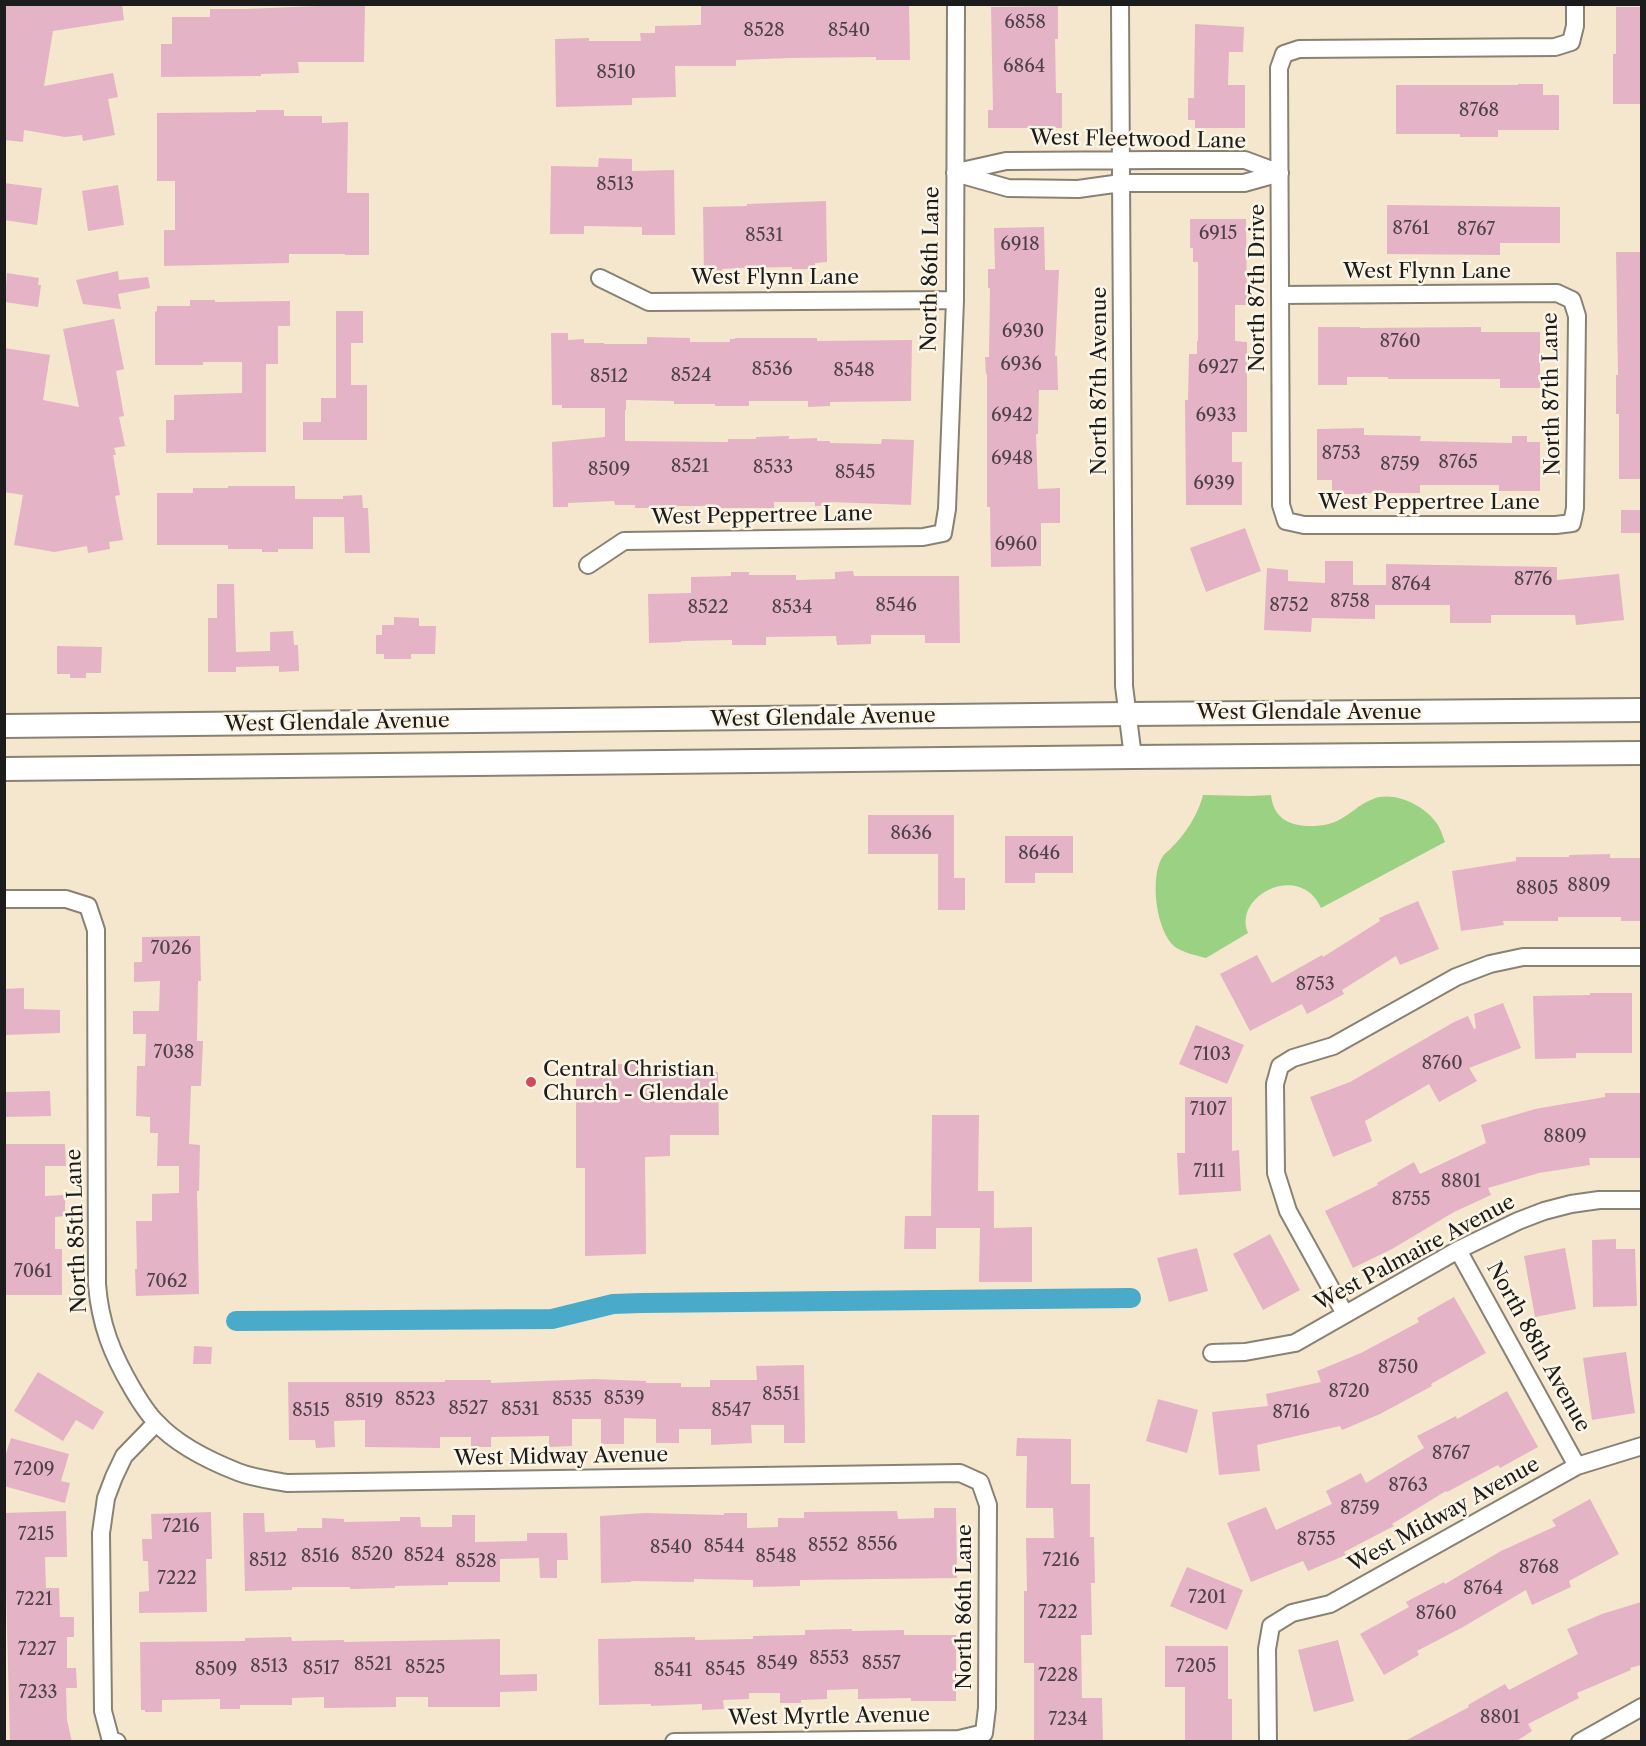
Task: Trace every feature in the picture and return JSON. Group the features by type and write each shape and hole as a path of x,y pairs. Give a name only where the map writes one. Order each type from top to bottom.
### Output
{"main road":[{"name":"West Glendale Avenue","path":"4,726 1641,710"},
{"name":"West Glendale Avenue","path":"4,769 1641,753"}],"street":[{"name":"North 86th Lane","path":"943,533 947,509 955,300 956,4"},
{"name":"North 87th Avenue","path":"1120,4 1124,686 1133,757"},
{"name":"North 87th Drive","path":"1286,521 1281,505 1279,68 1284,54 1299,49 1555,47 1571,42 1575,26 1575,4"},
{"name":"West Fleetwood Lane","path":"955,173 1006,161 1029,160 1245,160 1280,173"},
{"path":"1029,160 1029,189"},
{"name":"West Fleetwood Lane","path":"955,173 1008,188 1029,189 1078,189 1121,183 1244,183 1280,173"},
{"name":"West Flynn Lane","path":"600,278 649,302 955,300"},
{"name":"West Flynn Lane","path":"1281,295 1557,293 1572,300"},
{"name":"North 87th Lane","path":"1572,300 1577,316 1575,508 1572,523"},
{"name":"West Peppertree Lane","path":"1286,521 1304,525 1556,525 1572,523"},
{"name":"West Peppertree Lane","path":"588,565 624,541 923,537 943,533"},
{"name":"North 85th Lane","path":"4,899 66,899 88,906 96,930 97,1284 99,1307 105,1331 118,1364 140,1402 156,1422"},
{"path":"1345,1314 1288,1211 1276,1173 1275,1084 1281,1066 1293,1058 1333,1046 1456,977 1490,964 1523,957 1641,957"},
{"name":"West Palmaire Avenue","path":"1212,1353 1245,1352 1295,1343 1458,1250 1544,1211 1599,1200 1641,1200"},
{"name":"North 88th Avenue","path":"1458,1250 1578,1466"},
{"path":"114,1741 103,1711 101,1533 106,1498 124,1456 156,1422"},
{"name":"West Midway Avenue","path":"156,1422 189,1449 239,1473 287,1483 960,1473 980,1482"},
{"name":"West Midway Avenue","path":"1268,1742 1267,1649 1271,1626 1292,1613 1330,1604 1578,1466 1641,1446"},
{"name":"North 86th Lane","path":"980,1482 988,1505 987,1708 984,1733"},
{"path":"1580,1742 1641,1707"},
{"name":"West Myrtle Avenue","path":"674,1742 959,1739 984,1733"}],"green space":[{"path":"1203,795 1271,795 1280,816 1292,823 1307,826 1324,825 1337,821 1373,799 1398,798 1423,809 1438,826 1445,842 1321,908 1311,894 1298,887 1284,886 1271,889 1259,896 1250,907 1246,919 1248,933 1206,958 1178,949 1168,940 1159,917 1156,890 1156,877 1163,856 1187,829"}],"building":[{"path":"4,4 122,4 124,20 53,31 44,86 113,73 118,97 108,99 115,135 83,141 82,135 65,137 24,130 23,142 4,140"},
{"path":"317,4 365,4 364,62 298,62 299,73 261,74 261,76 161,77 161,44 172,44 172,17 210,17 210,9 317,6"},
{"path":"701,4 909,4 910,60 876,60 876,57 790,58 736,60 736,66 675,66 676,97 632,98 632,105 556,107 555,39 641,41 640,33 655,33 655,26 701,25"},
{"path":"1058,6 1058,39 1055,39 1056,93 1062,93 1062,128 988,128 988,110 993,110 991,7"},
{"path":"1616,7 1641,7 1641,104 1613,104"},
{"path":"1195,24 1244,27 1243,52 1229,52 1228,85 1245,85 1245,128 1195,128 1195,120 1188,120 1188,98 1194,98"},
{"path":"1543,84 1543,95 1559,95 1559,130 1498,130 1498,137 1460,137 1460,134 1396,134 1396,85"},
{"path":"256,110 284,110 284,116 322,116 322,123 348,122 347,193 369,193 369,255 289,254 289,263 164,266 164,230 175,230 175,181 157,181 157,113 256,112"},
{"path":"599,158 632,159 632,171 674,170 675,235 642,235 642,227 584,226 584,234 550,234 551,166 598,167"},
{"path":"4,183 42,188 37,225 4,220"},
{"path":"118,185 124,225 88,231 82,191"},
{"path":"826,201 827,262 815,263 815,269 738,268 722,269 723,274 704,274 703,207"},
{"path":"1387,205 1560,207 1560,243 1500,243 1500,255 1387,254"},
{"path":"1190,219 1246,219 1247,305 1235,305 1235,341 1247,342 1247,432 1232,432 1232,462 1242,462 1242,505 1186,505 1185,400 1188,400 1189,354 1197,354 1198,341 1198,262 1193,262 1193,248 1190,248"},
{"path":"1044,227 1045,270 1059,270 1055,356 1057,356 1058,390 1039,390 1038,434 1036,434 1038,489 1060,488 1060,523 1041,523 1041,566 991,567 990,507 987,507 985,357 989,357 988,269 995,269 994,228"},
{"path":"1616,252 1641,252 1641,479 1619,479 1619,414 1616,414 1616,375 1618,375"},
{"path":"118,271 119,280 148,277 150,288 118,294 121,309 83,304 76,280"},
{"path":"7,273 39,278 38,285 41,285 38,307 5,302"},
{"path":"190,300 290,301 290,326 278,326 278,364 266,364 266,452 166,453 166,420 174,420 174,395 242,393 242,362 155,365 157,306 190,306"},
{"path":"336,311 363,311 363,343 351,343 351,385 367,385 367,440 303,440 303,422 321,422 321,398 336,398"},
{"path":"114,319 124,369 116,371 124,416 119,417 125,446 114,448 116,455 113,455 120,495 115,496 123,540 109,542 110,549 88,553 87,546 54,552 14,545 23,495 4,492 4,348 50,355 43,400 79,407 63,329"},
{"path":"1318,327 1481,327 1481,332 1540,332 1540,388 1500,388 1500,379 1388,379 1388,377 1347,377 1347,385 1318,385"},
{"path":"551,333 568,333 568,340 584,339 584,343 604,344 647,344 647,337 690,338 690,342 730,342 730,339 735,338 817,338 817,341 912,340 911,401 830,402 830,406 808,407 808,401 749,401 749,406 715,406 715,404 674,404 674,401 626,400 625,410 625,441 728,442 728,439 789,436 789,439 817,438 817,441 830,441 830,443 881,444 882,439 914,440 911,505 830,502 830,506 815,506 815,502 774,502 774,508 650,506 650,508 635,508 635,505 615,505 614,501 568,503 568,507 553,507 552,442 605,437 605,408 562,408 562,405 552,405"},
{"path":"1364,428 1364,435 1421,436 1420,441 1512,443 1512,436 1527,436 1527,442 1540,442 1540,491 1499,491 1499,485 1420,485 1420,493 1332,494 1332,480 1317,480 1317,429"},
{"path":"228,486 295,486 295,499 343,499 343,496 362,495 363,508 368,508 370,553 345,553 344,517 313,517 313,549 278,549 278,552 262,552 262,549 228,549 228,545 157,545 157,493 193,493 193,488 228,488"},
{"path":"1621,510 1641,510 1641,533 1621,533"},
{"path":"1245,528 1261,571 1206,592 1190,548"},
{"path":"1325,561 1353,561 1353,585 1386,585 1386,564 1557,567 1557,580 1619,574 1624,620 1576,625 1575,615 1491,615 1491,623 1450,623 1450,605 1375,605 1375,619 1312,618 1311,632 1264,630 1267,568 1288,570 1288,581 1325,583"},
{"path":"853,571 854,576 959,576 960,643 925,643 925,635 871,635 871,644 837,645 836,636 766,637 766,645 732,645 732,640 649,643 648,594 691,593 691,577 731,576 731,572 749,572 749,575 796,575 796,580 835,579 835,572"},
{"path":"217,584 234,584 236,652 270,651 270,632 293,631 294,645 298,645 299,671 279,672 279,666 236,667 236,672 208,672 208,618 217,618"},
{"path":"394,617 419,618 419,626 436,626 435,654 411,654 411,659 384,659 384,654 376,654 376,635 382,635 382,625 394,625"},
{"path":"57,646 102,647 101,673 86,673 86,678 70,678 70,674 57,674"},
{"path":"868,815 954,815 954,878 965,878 965,910 938,910 938,854 868,854"},
{"path":"1005,836 1073,836 1073,873 1035,873 1035,883 1005,883"},
{"path":"1610,854 1610,858 1641,858 1641,921 1621,921 1621,917 1558,917 1558,921 1503,921 1504,925 1461,931 1452,871 1516,861 1516,857"},
{"path":"1418,901 1439,949 1400,965 1396,956 1342,990 1344,994 1307,1014 1302,1004 1250,1031 1220,974 1257,955 1272,983 1322,955 1323,957 1380,921 1379,918"},
{"path":"200,936 201,981 198,981 197,1041 203,1041 201,1086 191,1086 189,1144 200,1145 199,1191 197,1191 199,1294 136,1296 136,1221 152,1221 152,1194 179,1193 179,1166 157,1166 158,1133 150,1133 150,1117 136,1116 137,1066 145,1066 146,1034 133,1034 133,1011 159,1011 160,981 134,982 134,962 142,962 142,937"},
{"path":"24,988 24,1009 60,1010 60,1033 4,1035 4,989"},
{"path":"1590,993 1632,993 1632,1053 1576,1053 1576,1058 1535,1059 1533,996 1590,995"},
{"path":"1503,1003 1521,1048 1469,1068 1477,1081 1439,1102 1429,1084 1365,1121 1372,1141 1333,1157 1310,1097 1350,1082 1468,1016 1474,1029 1476,1028 1474,1014"},
{"path":"1196,1025 1244,1045 1227,1084 1179,1064"},
{"path":"576,1064 682,1064 682,1072 718,1072 719,1135 670,1135 670,1156 645,1157 646,1254 585,1256 585,1168 576,1168"},
{"path":"50,1091 51,1116 4,1117 4,1092"},
{"path":"1605,1093 1641,1093 1641,1158 1589,1158 1590,1165 1539,1173 1488,1188 1491,1195 1454,1212 1392,1249 1353,1268 1325,1211 1378,1185 1377,1183 1414,1162 1420,1174 1486,1143 1481,1125 1535,1109 1605,1097"},
{"path":"1185,1097 1232,1097 1232,1151 1239,1150 1241,1191 1179,1195 1177,1153 1185,1153"},
{"path":"932,1115 979,1115 978,1191 994,1191 994,1228 1032,1227 1032,1282 979,1282 980,1228 936,1228 936,1249 904,1249 905,1216 931,1216"},
{"path":"4,1144 65,1144 66,1166 45,1166 45,1196 65,1195 65,1216 55,1217 55,1249 62,1249 62,1295 4,1295"},
{"path":"1270,1234 1300,1290 1263,1310 1233,1254"},
{"path":"1616,1239 1616,1249 1635,1249 1637,1306 1593,1307 1592,1240"},
{"path":"1197,1248 1208,1291 1169,1302 1157,1258"},
{"path":"1565,1248 1576,1309 1535,1317 1524,1256"},
{"path":"1454,1297 1486,1353 1380,1414 1342,1430 1340,1426 1257,1445 1260,1471 1219,1475 1212,1412 1268,1406 1266,1394 1321,1382 1317,1371 1361,1353 1419,1322 1417,1318"},
{"path":"194,1346 212,1347 211,1364 193,1364"},
{"path":"1626,1352 1635,1413 1592,1420 1583,1358"},
{"path":"804,1365 805,1443 784,1443 784,1425 751,1425 752,1443 711,1445 711,1429 679,1429 679,1443 656,1443 656,1419 624,1418 624,1444 601,1444 601,1419 572,1419 572,1446 549,1447 549,1436 491,1437 491,1447 471,1447 471,1437 440,1437 440,1448 365,1447 365,1420 334,1421 335,1447 316,1448 315,1440 289,1440 288,1382 491,1380 491,1383 593,1379 681,1383 681,1387 710,1387 710,1380 757,1380 756,1366"},
{"path":"38,1372 104,1412 93,1430 76,1420 63,1441 14,1411"},
{"path":"1507,1391 1538,1447 1500,1468 1498,1465 1446,1491 1392,1524 1394,1526 1344,1552 1346,1555 1308,1571 1303,1561 1251,1582 1227,1523 1266,1507 1276,1530 1332,1504 1326,1491 1361,1473 1366,1483 1424,1448 1417,1436 1456,1416 1457,1419"},
{"path":"1158,1399 1198,1410 1187,1453 1146,1441"},
{"path":"11,1438 69,1454 61,1481 70,1483 65,1503 4,1486 4,1460"},
{"path":"1017,1438 1071,1439 1071,1484 1090,1484 1090,1537 1094,1537 1095,1583 1091,1583 1092,1635 1081,1635 1082,1698 1102,1698 1103,1742 1034,1742 1034,1663 1024,1663 1024,1591 1027,1591 1026,1538 1054,1538 1053,1508 1026,1508 1027,1456 1016,1456"},
{"path":"1590,1499 1619,1554 1569,1581 1571,1587 1532,1605 1526,1590 1417,1651 1419,1655 1384,1675 1360,1634 1409,1607 1406,1602 1444,1582 1445,1584 1501,1551 1556,1526 1552,1520"},
{"path":"934,1508 956,1508 957,1578 800,1580 800,1586 753,1587 753,1580 694,1579 694,1582 601,1583 600,1516 645,1513 724,1515 724,1513 747,1513 747,1528 778,1527 778,1518 804,1518 804,1512 897,1511 898,1519 934,1518"},
{"path":"66,1511 67,1557 45,1557 46,1588 59,1588 60,1617 74,1617 74,1637 67,1637 67,1668 76,1668 77,1688 66,1688 67,1720 72,1742 10,1742 4,1513"},
{"path":"211,1512 212,1559 206,1559 207,1612 139,1613 139,1592 149,1591 148,1561 143,1561 142,1539 152,1539 151,1514"},
{"path":"243,1513 264,1513 265,1532 322,1528 322,1518 344,1519 344,1522 400,1521 400,1517 420,1517 421,1527 452,1527 452,1515 475,1515 475,1542 527,1541 527,1533 567,1533 568,1560 557,1560 557,1578 540,1578 539,1558 500,1559 500,1582 448,1582 448,1585 395,1586 395,1588 292,1587 292,1590 245,1591"},
{"path":"1187,1567 1243,1590 1227,1630 1170,1606"},
{"path":"1641,1602 1641,1665 1577,1693 1579,1698 1528,1724 1532,1731 1515,1742 1403,1742 1469,1707 1468,1705 1505,1684 1509,1690 1578,1654 1567,1629 1602,1614"},
{"path":"852,1629 852,1631 904,1630 904,1635 956,1635 956,1701 911,1701 911,1698 858,1699 858,1689 827,1690 827,1699 801,1700 801,1703 780,1703 780,1693 749,1693 749,1699 723,1700 724,1709 702,1710 702,1704 599,1705 598,1639 695,1637 695,1640 753,1639 753,1636 805,1635 805,1630"},
{"path":"291,1637 292,1641 344,1640 344,1642 500,1639 500,1675 537,1674 537,1691 500,1692 500,1707 428,1707 428,1697 396,1697 396,1707 324,1708 324,1697 292,1698 292,1705 240,1705 240,1709 220,1709 220,1699 162,1700 162,1712 141,1710 140,1642 245,1641 245,1638"},
{"path":"1338,1640 1354,1701 1314,1712 1298,1650"},
{"path":"1165,1646 1228,1646 1228,1699 1232,1699 1232,1742 1185,1742 1185,1687 1165,1687"}],"waterway":[{"path":"236,1321 552,1319 613,1304 641,1303 1131,1298"}],"place":[{"name":"Central Christian Church - Glendale","path":"531,1082"}]}
